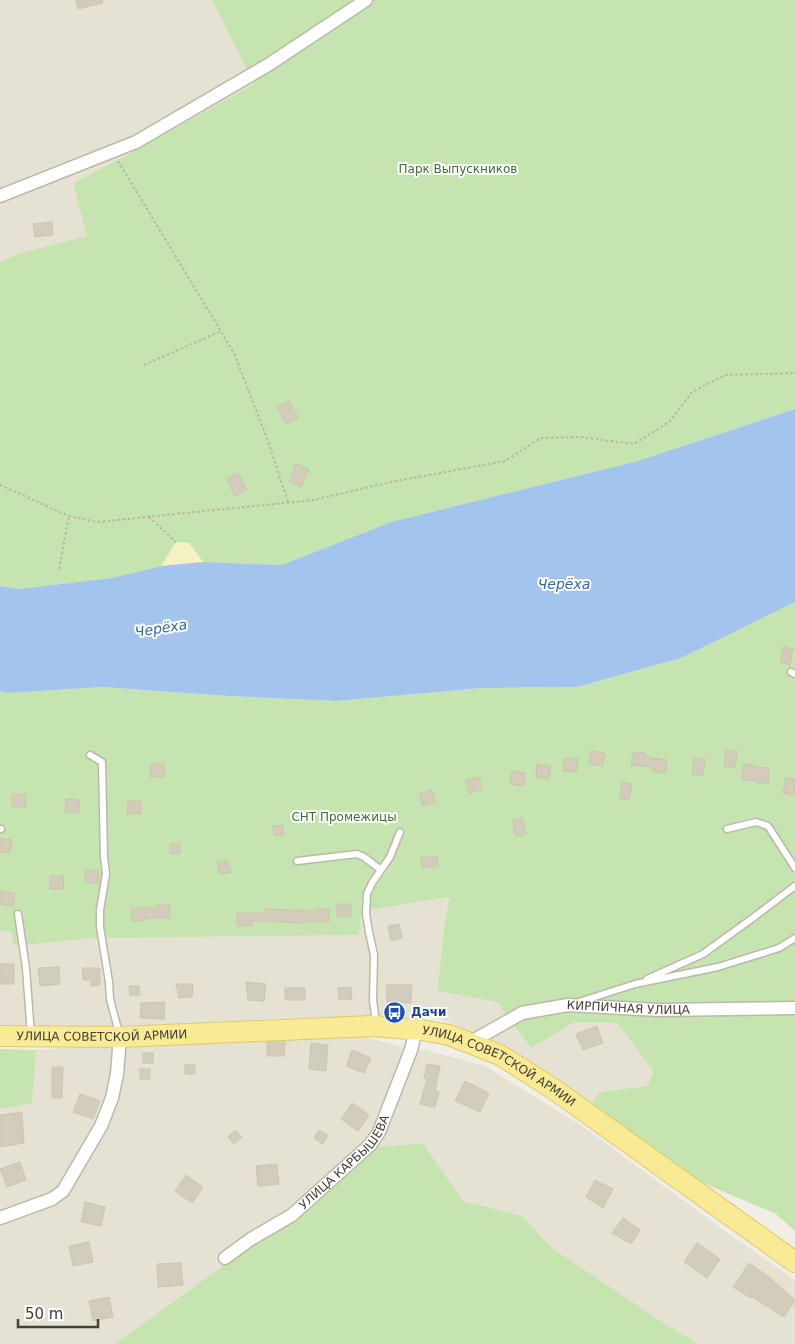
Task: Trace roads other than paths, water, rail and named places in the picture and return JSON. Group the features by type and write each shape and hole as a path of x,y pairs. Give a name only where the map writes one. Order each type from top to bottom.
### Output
{"main road":[{"name":"УЛИЦА СОВЕТСКОЙ АРМИИ","path":"0,1036 120,1037 376,1027 416,1029 450,1035 500,1055 555,1090 795,1262"}],"street":[{"path":"0,196 136,142 268,65 366,0"},
{"name":"КИРПИЧНАЯ УЛИЦА","path":"469,1043 522,1013 568,1005 658,1010 795,1008"},
{"name":"УЛИЦА КАРБЫШЕВА","path":"225,1258 251,1239 292,1215 370,1146 379,1132 416,1029"},
{"path":"0,1218 52,1198 63,1191 101,1126 112,1098 120,1037"}],"lane":[{"path":"90,755 102,762 106,874 100,910 100,927 110,998 120,1037"},
{"path":"726,829 756,822 768,826 795,868"},
{"path":"376,1027 373,1000 374,955 366,914 367,894 372,883 390,857 400,832"},
{"path":"297,861 357,854 381,870"},
{"path":"568,1005 634,984 703,954 795,886"},
{"path":"18,914 26,968 31,1036"},
{"path":"634,984 718,968 779,948 795,938"}],"water":[{"name":"Черёха","path":"795,409 795,602 681,658 577,687 482,688 336,701 102,687 7,693 0,691 0,586 19,589 112,578 161,566 203,562 282,565 391,522 638,461"}],"place":[{"name":"Дачи","path":"395,1012"}],"park label":[{"name":"Парк Выпускников","path":"458,169"},
{"name":"СНТ Промежицы","path":"344,817"}]}
